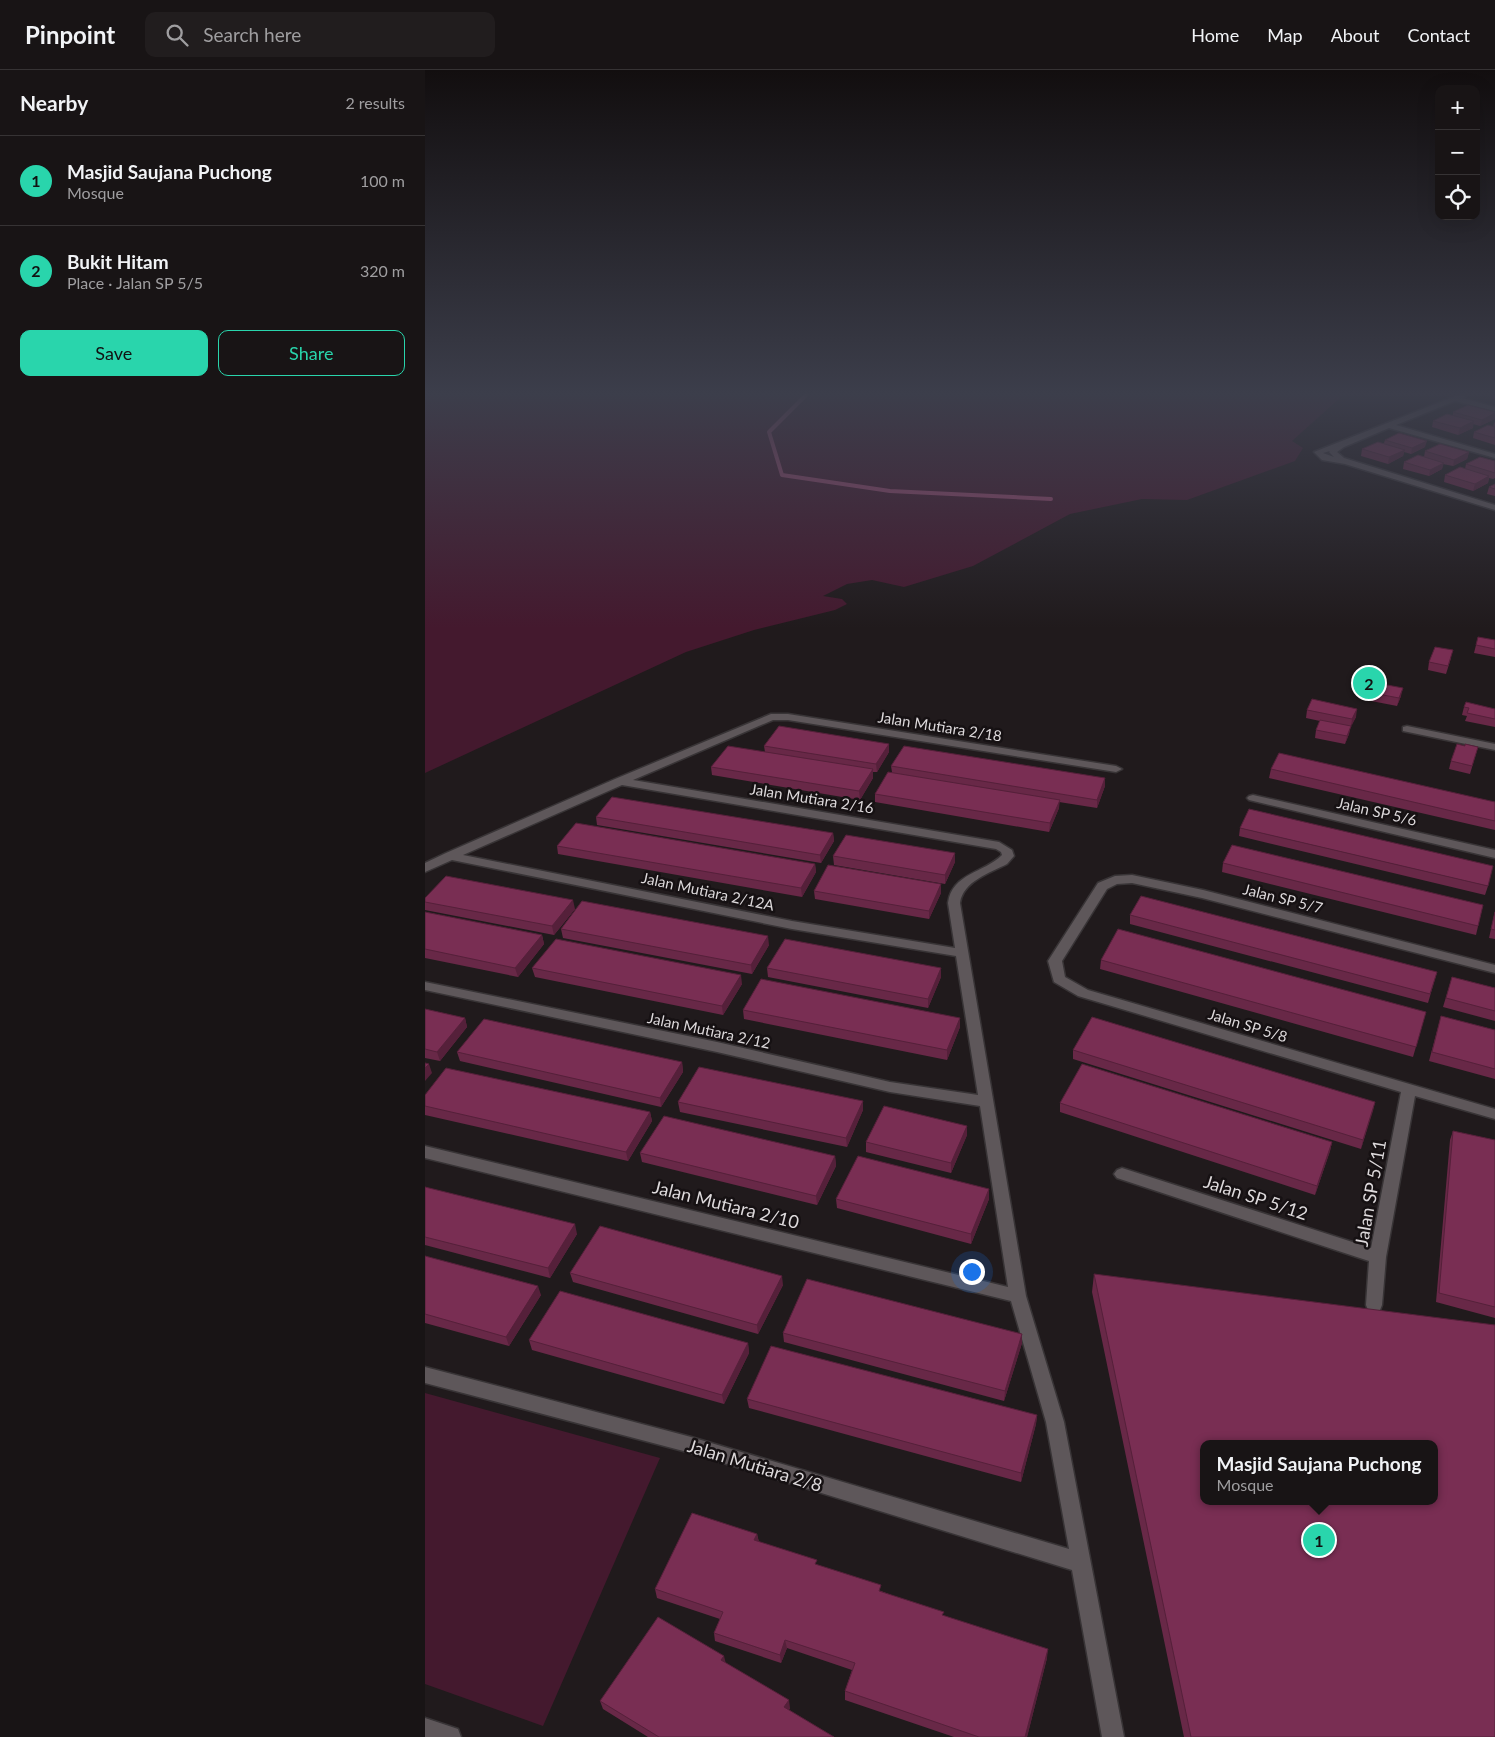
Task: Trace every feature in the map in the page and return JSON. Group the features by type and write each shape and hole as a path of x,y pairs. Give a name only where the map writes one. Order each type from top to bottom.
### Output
{"street":[{"path":"1383,473 1495,508"},
{"name":"Jalan Mutiara 2/18","path":"425,868 619,781 771,717 788,717 1116,769"},
{"path":"1407,728 1495,747"},
{"name":"Jalan Mutiara 2/16","path":"619,781 999,846 1006,850 1007,856 959,888 953,895 961,953"},
{"name":"Jalan SP 5/6","path":"1253,798 1495,854"},
{"name":"Jalan Mutiara 2/12A","path":"450,856 791,925 961,953"},
{"name":"Jalan SP 5/7","path":"1081,919 1101,886 1115,880 1132,879 1203,894 1495,969"},
{"name":"Jalan SP 5/8","path":"1081,919 1055,961 1059,979 1083,993 1495,1114"},
{"path":"961,953 1018,1296 1055,1422 1113,1737"},
{"name":"Jalan Mutiara 2/12","path":"425,986 717,1047 890,1087 987,1102"},
{"name":"Jalan SP 5/11","path":"1374,1304 1378,1258 1409,1090"},
{"name":"Jalan Mutiara 2/10","path":"425,1152 1018,1296"},
{"name":"Jalan SP 5/12","path":"1122,1174 1378,1258"},
{"name":"Jalan Mutiara 2/8","path":"425,1376 691,1445 1081,1563"},
{"path":"425,1728 450,1737"}],"shaded area":[{"path":"425,473 1262,473 1187,500 1142,499 1070,514 973,566 904,587 872,580 847,584 823,596 842,599 847,604 835,610 754,630 686,652 425,773"},
{"path":"425,1393 660,1458 543,1726 425,1684"}],"building":[{"path":"1449,473 1479,473 1489,476 1475,484 1445,475"},
{"path":"1478,637 1495,640 1495,649 1476,645"},
{"path":"1435,647 1453,650 1448,666 1429,662"},
{"path":"1366,681 1403,688 1399,698 1362,691"},
{"path":"1312,699 1357,709 1352,719 1307,710"},
{"path":"1466,702 1495,709 1495,719 1467,713 1469,708 1464,707"},
{"path":"1320,720 1351,726 1347,736 1316,730"},
{"path":"779,726 889,744 876,764 764,746"},
{"path":"1457,744 1478,747 1472,766 1451,761"},
{"path":"728,746 873,769 859,791 711,767"},
{"path":"904,746 1105,778 1097,800 891,766"},
{"path":"1279,753 1495,802 1495,821 1271,769"},
{"path":"888,772 1060,800 1050,823 875,794"},
{"path":"612,797 833,833 820,855 596,817"},
{"path":"1249,809 1493,866 1488,886 1240,828"},
{"path":"576,823 815,864 801,888 557,846"},
{"path":"846,835 955,853 945,875 833,856"},
{"path":"1232,845 1483,905 1478,926 1223,863"},
{"path":"828,865 941,884 929,911 814,891"},
{"path":"446,876 573,900 552,926 425,902 425,898"},
{"path":"1141,896 1437,972 1430,994 1130,915"},
{"path":"582,901 768,936 751,965 561,929"},
{"path":"425,912 542,935 515,968 425,949"},
{"path":"1495,912 1495,930 1491,929"},
{"path":"1118,929 1426,1012 1416,1047 1101,960"},
{"path":"556,939 741,975 722,1006 532,968"},
{"path":"785,939 941,968 928,999 767,968"},
{"path":"1452,977 1495,988 1495,1011 1446,998"},
{"path":"761,979 960,1018 947,1050 743,1010"},
{"path":"425,1009 465,1018 437,1052 425,1049"},
{"path":"1441,1016 1495,1030 1495,1069 1432,1052"},
{"path":"1092,1017 1375,1102 1363,1140 1073,1050"},
{"path":"484,1019 682,1062 660,1098 457,1052"},
{"path":"1082,1064 1332,1142 1317,1186 1060,1103"},
{"path":"699,1067 863,1101 846,1138 678,1102"},
{"path":"446,1068 650,1112 626,1152 425,1106 425,1095"},
{"path":"884,1106 967,1126 951,1163 866,1142"},
{"path":"664,1116 835,1156 816,1196 640,1153"},
{"path":"1453,1131 1495,1140 1495,1307 1439,1293"},
{"path":"858,1156 989,1189 971,1234 836,1199"},
{"path":"425,1187 575,1224 548,1268 425,1237"},
{"path":"600,1226 782,1276 757,1325 570,1273"},
{"path":"425,1256 538,1286 506,1337 425,1314"},
{"path":"1094,1274 1495,1325 1495,1737 1191,1737"},
{"path":"807,1279 1022,1334 1005,1391 783,1333"},
{"path":"560,1291 748,1343 722,1395 529,1340"},
{"path":"771,1346 1037,1415 1021,1473 747,1399"},
{"path":"692,1513 757,1534 754,1540 817,1560 815,1564 881,1585 879,1591 944,1612 942,1615 1048,1649 1025,1737 979,1737 845,1691 855,1663 785,1640 780,1655 714,1633 723,1612 655,1589"},
{"path":"658,1617 724,1656 721,1660 789,1700 784,1707 834,1737 659,1737 600,1701"}],"waterway":[{"path":"781,473 782,475 890,491 1051,499"}],"place":[{"name":"Bukit Hitam","path":"1369,683"},
{"name":"Masjid Saujana Puchong","path":"1319,1540"}]}
